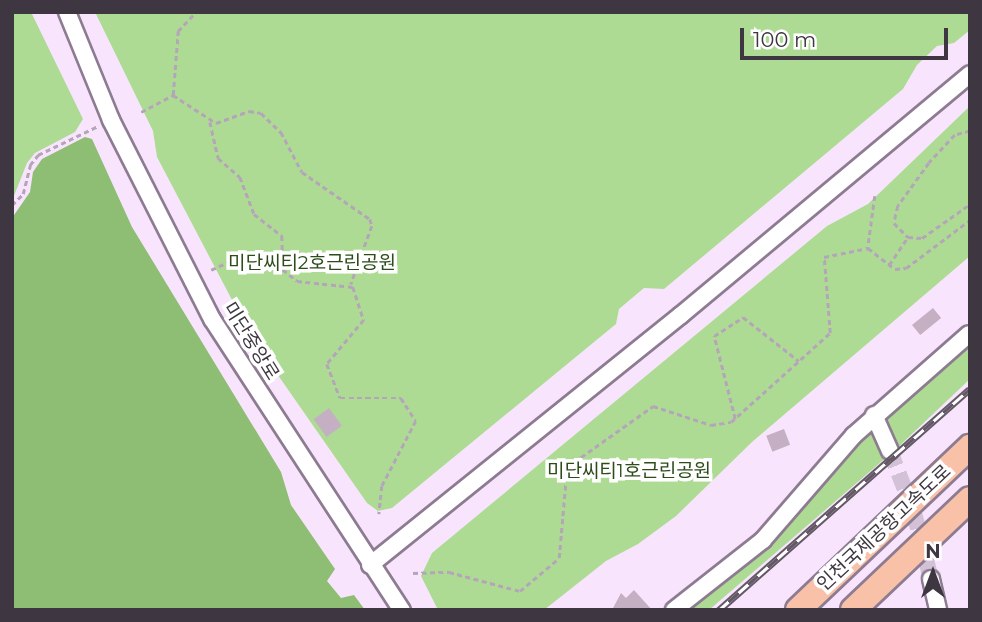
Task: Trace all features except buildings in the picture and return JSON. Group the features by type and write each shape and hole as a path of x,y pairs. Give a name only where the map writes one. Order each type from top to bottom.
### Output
{"highway":[{"name":"인천국제공항고속도로","path":"798,610 970,447"},
{"name":"인천국제공항고속도로","path":"853,610 970,499"}],"street":[{"name":"미단중앙로","path":"67,12 111,120 212,319 370,565 402,610"},
{"path":"370,565 970,74"},
{"path":"674,610 763,540 826,464 874,415 969,334"},
{"path":"874,415 890,451"},
{"path":"931,579 938,610"}],"path":[{"path":"173,95 178,31 196,12"},
{"path":"141,112 173,95"},
{"path":"173,95 210,121 218,158 240,177 254,214 282,236 282,269"},
{"path":"210,121 249,111 261,113 281,132 302,172 370,219 372,226 351,284 364,320 327,364 340,398 401,398 416,421 382,486 380,514"},
{"path":"12,205 23,194 30,164 37,155 111,120"},
{"path":"908,237 894,223 898,206 943,147 956,135 970,131"},
{"path":"868,248 875,195"},
{"path":"888,265 908,237 927,235 970,204"},
{"path":"868,248 888,265 906,268 970,220"},
{"path":"413,573 449,572 520,591 559,558 567,467 653,406 711,425 735,419 831,329 824,257 868,248"},
{"path":"211,270 254,253 269,256 282,269 308,284 351,284"},
{"path":"735,419 714,336 743,317 799,361"}],"green space":[{"path":"12,12 31,12 83,119 75,132 35,153 27,163 12,201"},
{"name":"미단씨티2호근린공원","path":"95,12 970,12 970,30 954,43 937,46 917,65 903,89 664,289 644,288 619,309 616,324 392,508 378,511 367,503 252,338 157,157 153,131"},
{"name":"미단씨티1호근린공원","path":"970,106 970,256 752,442 676,516 638,544 606,561 544,610 438,610 421,576 432,553 827,226 868,204"},
{"path":"85,137 92,139 132,227 281,472 291,505 335,569 327,581 341,598 354,595 365,610 12,610 12,218 30,192 33,172 42,159"},
{"path":"970,338 970,379 895,450 884,421 887,408"},
{"path":"868,432 877,435 888,456 709,610 681,610"}],"tunnel":[{"path":"890,451 914,513 931,579"}],"railway":[{"path":"719,610 970,389"}]}
